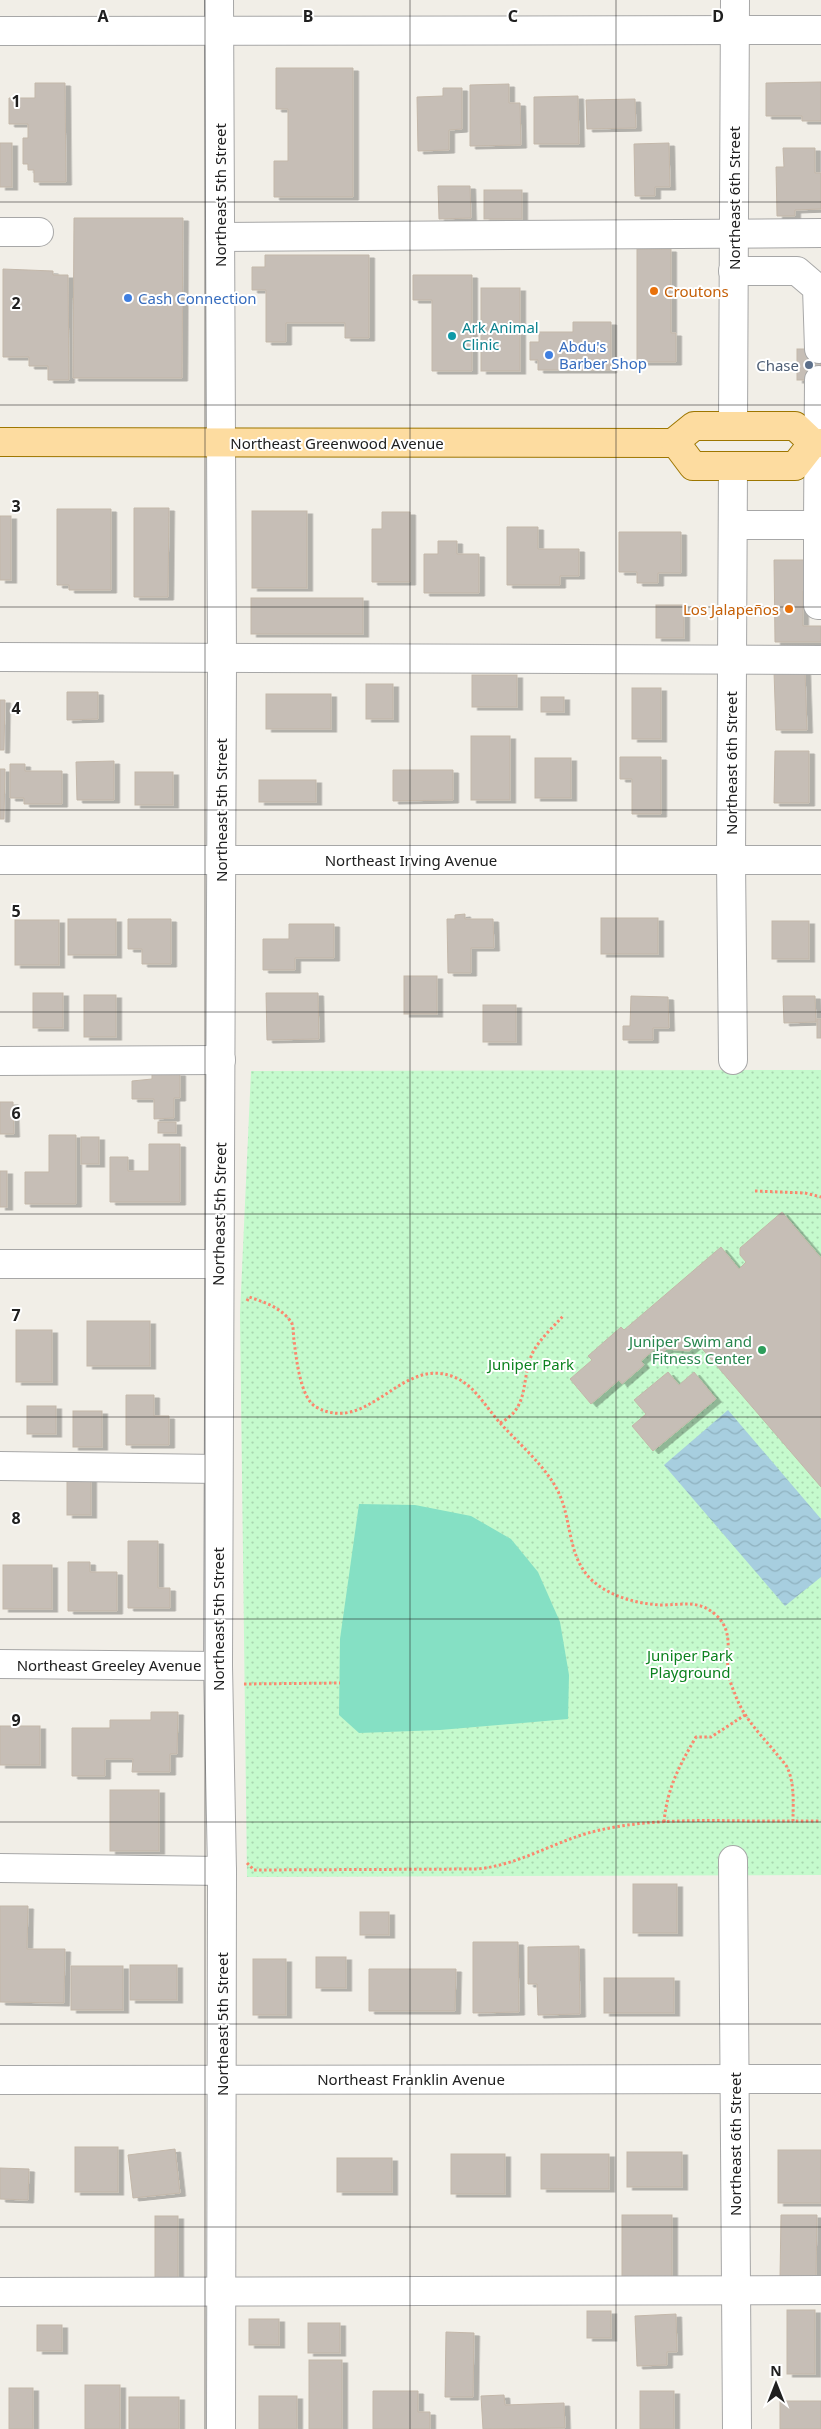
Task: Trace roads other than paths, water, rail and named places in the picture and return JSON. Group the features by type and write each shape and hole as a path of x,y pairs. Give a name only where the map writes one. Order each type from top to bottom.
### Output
{"main road":[{"path":"694,426 733,426 795,426 818,443 795,466 693,466 675,442 694,426"},
{"name":"Northeast Greenwood Avenue","path":"0,442 675,442"}],"street":[{"name":"Northeast 5th Street","path":"219,0 222,660 221,1060 218,1264 218,1666 231,1863 222,2079 221,2429"},
{"name":"Northeast 6th Street","path":"733,426 735,0"},
{"path":"0,30 821,30"},
{"path":"0,232 39,232"},
{"path":"220,237 821,233"},
{"path":"734,271 796,271 816,288 819,349"},
{"path":"819,380 818,604 821,604"},
{"name":"Northeast 6th Street","path":"733,466 730,860 733,1060"},
{"path":"733,525 818,524"},
{"path":"0,657 222,660 821,660"},
{"name":"Northeast Irving Avenue","path":"0,860 821,860"},
{"path":"0,1061 221,1060"},
{"path":"0,1264 218,1264"},
{"path":"0,1466 218,1469"},
{"name":"Northeast Greeley Avenue","path":"0,1664 218,1666"},
{"name":"Northeast 6th Street","path":"733,1860 737,2429"},
{"path":"0,1868 231,1863"},
{"name":"Northeast Franklin Avenue","path":"0,2080 821,2079"},
{"path":"0,2292 821,2290"}],"water":[{"path":"728,1410 821,1519 821,1577 785,1606 664,1465"}],"place":[{"name":"Croutons","path":"654,291"},
{"name":"Cash Connection","path":"128,298"},
{"name":"Ark Animal Clinic","path":"452,336"},
{"name":"Abdu's Barber Shop","path":"549,355"},
{"name":"Chase","path":"809,365"},
{"name":"Los Jalapeños","path":"789,609"},
{"name":"Juniper Swim and Fitness Center","path":"762,1350"}],"park label":[{"name":"Juniper Park","path":"531,1364"},
{"name":"Juniper Park Playground","path":"690,1664"}]}
